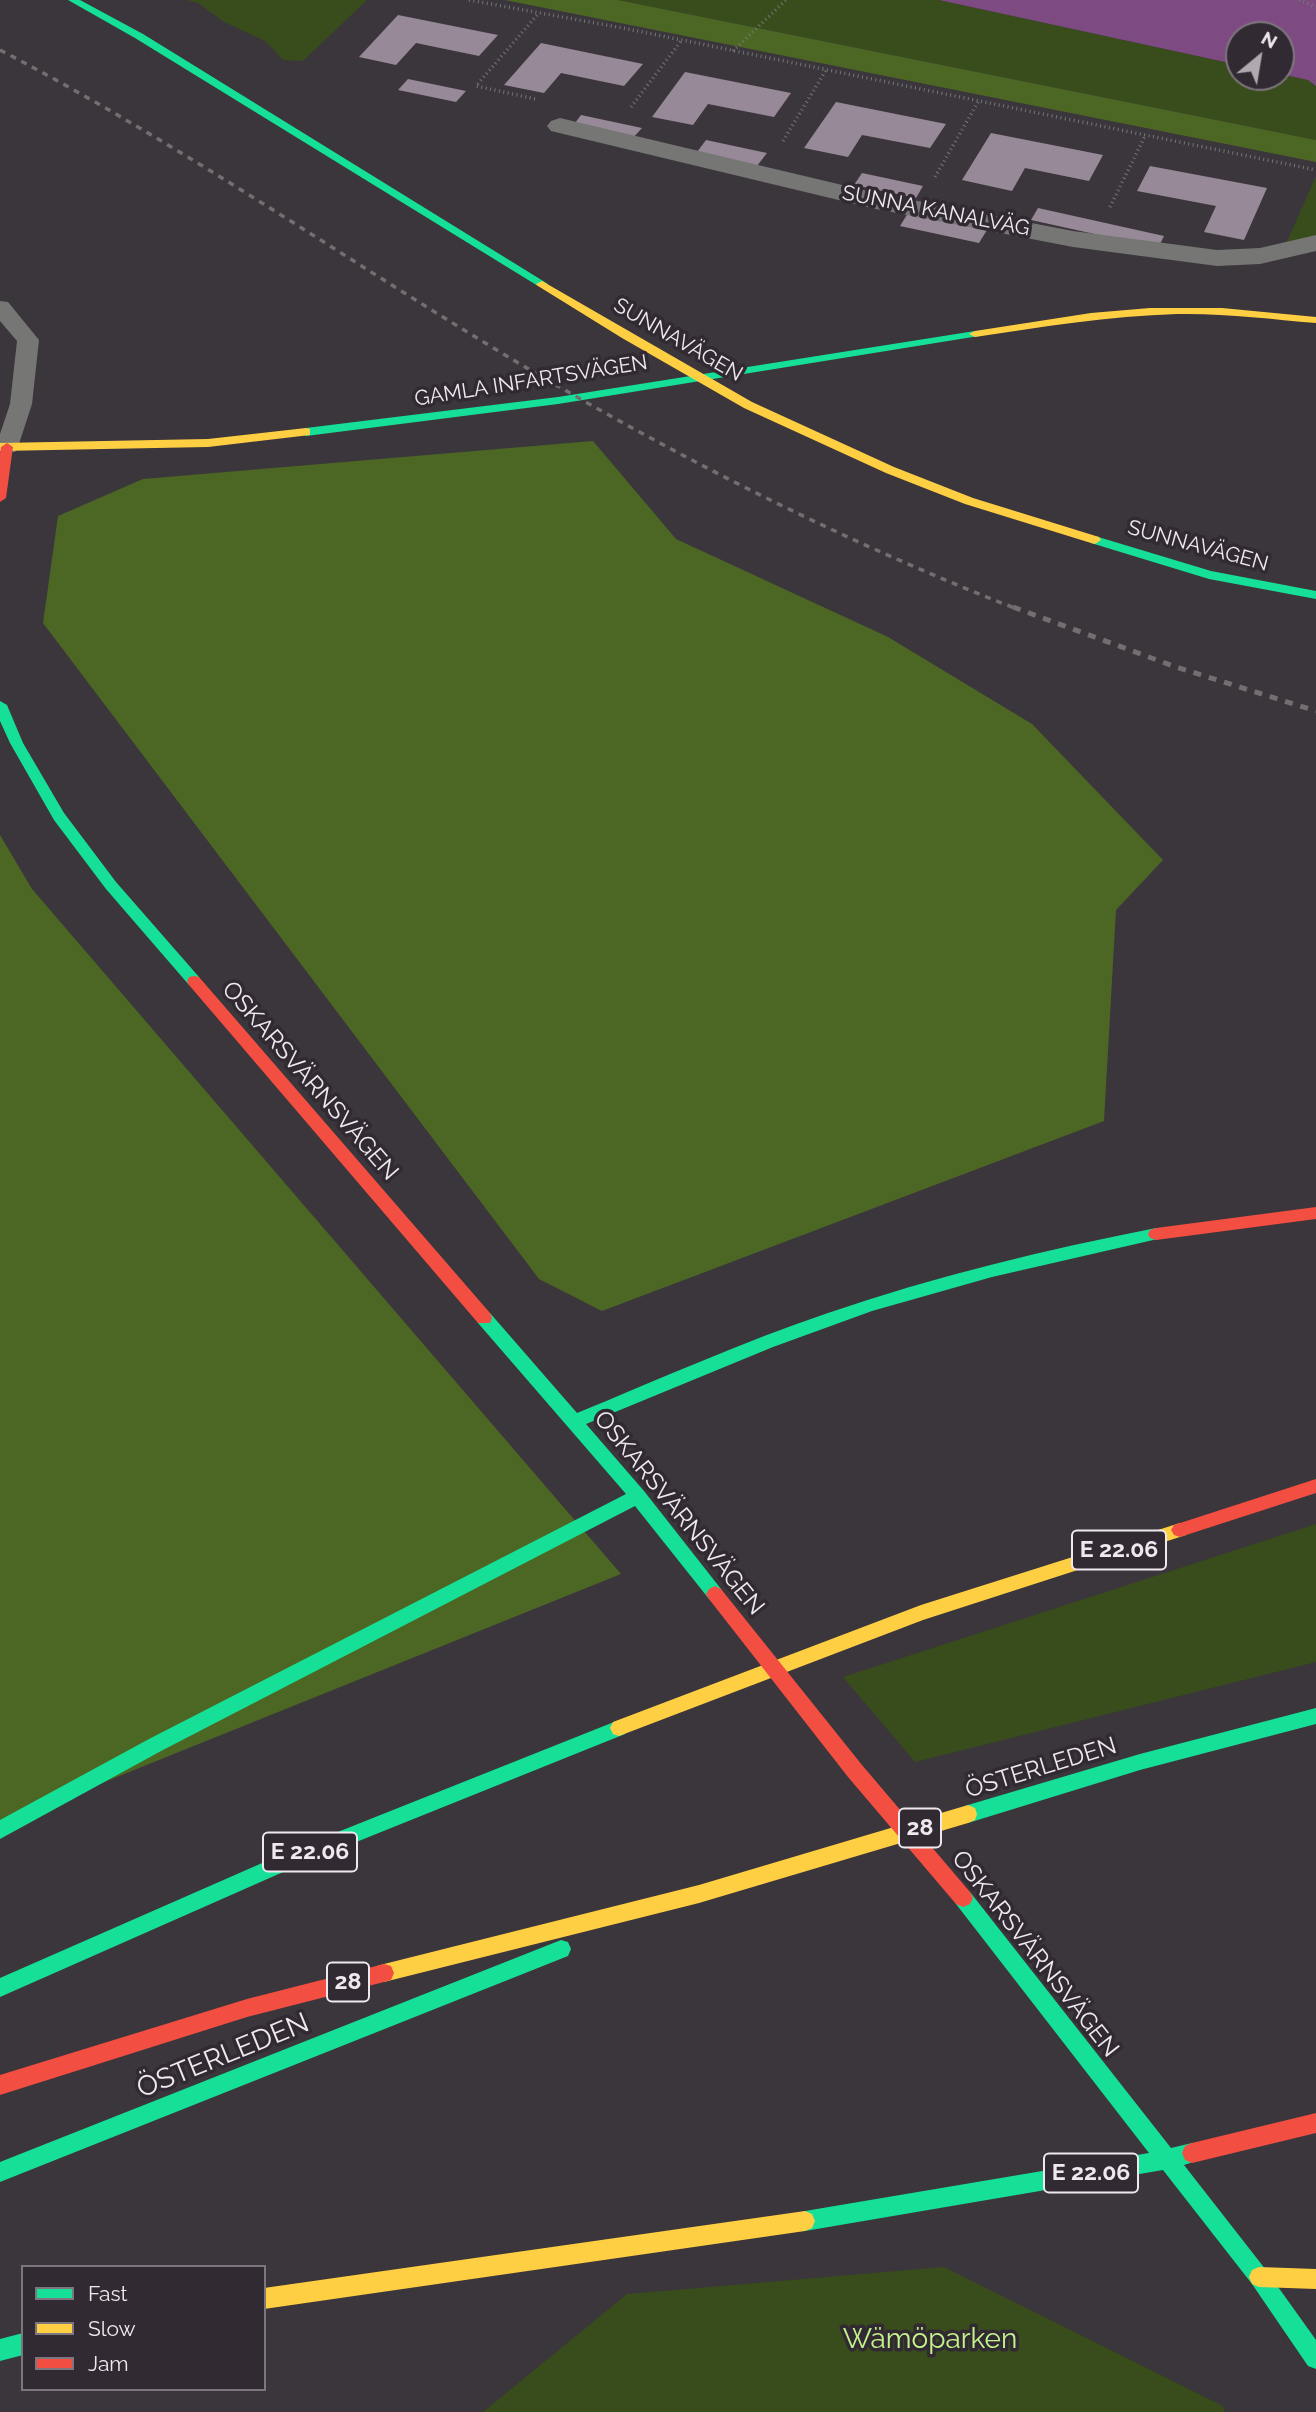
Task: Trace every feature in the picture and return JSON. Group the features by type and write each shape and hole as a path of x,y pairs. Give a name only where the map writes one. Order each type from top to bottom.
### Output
{"main road":[{"name":"SUNNAVÄGEN","path":"73,0 139,36 626,336 748,405 890,470 969,501 1209,575 1316,595"},
{"name":"GAMLA INFARTSVÄGEN","path":"4,447 208,443 404,422 489,407 769,368 1031,325 1151,312 1209,312 1316,320"},
{"path":"0,498 4,447"},
{"name":"OSKARSVÄRNSVÄGEN","path":"0,705 13,741 88,859 638,1496 855,1771 951,1882 1259,2277 1316,2358"},
{"path":"576,1421 767,1342 915,1292 1011,1266 1137,1238 1265,1217 1316,1213"},
{"name":"E 22.06","path":"0,1988 292,1859 625,1726 922,1613 1316,1486"},
{"path":"0,1830 155,1745 638,1496"},
{"name":"ÖSTERLEDEN","path":"0,2085 247,2008 699,1894 1140,1762 1316,1716"},
{"name":"ÖSTERLEDEN","path":"0,2172 699,1894"},
{"name":"E 22.06","path":"266,2299 864,2213 1154,2162 1316,2123"},
{"path":"1259,2277 1316,2279"},
{"path":"0,2350 21,2345"}],"street":[{"name":"SUNNA KANALVÄG","path":"560,126 914,207 1073,239 1217,258 1260,256 1316,243"}],"lane":[{"path":"0,307 28,340 21,404 4,447"}],"path":[{"path":"469,0 1316,170"},
{"path":"733,51 786,0"},
{"path":"1303,1 1316,7"},
{"path":"631,107 681,41"},
{"path":"758,172 777,150 827,70"},
{"path":"914,207 932,183 978,102"},
{"path":"1110,207 1145,136"}],"green space":[{"path":"187,0 367,0 303,61 283,60 265,41 224,22 198,3"},
{"path":"505,0 618,0 1316,140 1316,162"},
{"path":"618,0 939,0 1225,62 1225,91 1295,91 1295,77 1309,80 1316,86 1316,140"},
{"path":"1315,178 1316,237 1286,244"},
{"path":"593,441 676,539 888,637 1032,724 1163,860 1116,910 1104,1121 602,1311 539,1279 43,623 58,516 143,479"},
{"path":"0,835 32,889 621,1574 0,1824"},
{"path":"1316,1524 1316,1662 915,1762 843,1677"},
{"name":"Wämöparken","path":"944,2267 1223,2406 1225,2412 483,2412 627,2294"}],"shaded area":[{"path":"939,0 1316,0 1316,86 1308,80 1295,77 1295,21 1225,21 1225,62"}],"building":[{"path":"398,15 498,35 479,56 416,43 396,65 359,57"},
{"path":"541,43 643,64 624,86 561,73 544,93 504,85"},
{"path":"685,72 791,93 774,117 708,104 693,125 652,117"},
{"path":"408,79 466,91 456,102 398,90"},
{"path":"836,102 946,124 930,148 862,135 848,157 804,148"},
{"path":"581,115 642,128 632,139 572,127"},
{"path":"991,133 1103,155 1089,181 1025,168 1012,191 962,180"},
{"path":"706,140 767,153 757,166 697,152"},
{"path":"1150,166 1267,188 1244,240 1204,232 1216,206 1137,191"},
{"path":"862,173 923,186 916,198 854,185"},
{"path":"1038,208 1164,236 1158,248 1031,220"},
{"path":"908,213 987,230 979,243 900,226"}],"railway":[{"path":"0,50 66,85 194,161 571,394 695,462 822,525 1017,609"},
{"path":"1013,607 1176,667 1316,711"}],"traffic: fast":[{"path":"73,0 139,36 542,284"},
{"path":"306,432 558,400 975,334"},
{"path":"1095,540 1209,575 1316,595"},
{"path":"0,705 16,743 59,816 111,885 194,981"},
{"path":"576,1421 767,1342 872,1305 992,1270 1156,1234"},
{"path":"484,1318 638,1496 715,1594"},
{"path":"0,1830 155,1745 638,1496"},
{"path":"968,1814 1140,1762 1316,1716"},
{"path":"0,1988 292,1859 619,1728"},
{"path":"963,1898 1259,2277 1316,2358"},
{"path":"0,2172 561,1949"},
{"path":"805,2221 1154,2162 1192,2153"},
{"path":"0,2350 21,2345"}],"traffic: slow":[{"path":"542,284 626,336 748,405 890,470 969,501 1095,540"},
{"path":"975,334 1091,317 1150,312 1222,312 1316,320"},
{"path":"0,447 208,443 306,432"},
{"path":"619,1728 921,1613 1180,1530"},
{"path":"384,1973 699,1894 968,1814"},
{"path":"266,2299 805,2221"},
{"path":"1259,2277 1316,2279"}],"traffic: jam":[{"path":"0,498 7,447"},
{"path":"194,981 484,1318"},
{"path":"1156,1234 1316,1213"},
{"path":"1180,1530 1316,1486"},
{"path":"715,1594 855,1771 963,1898"},
{"path":"0,2085 247,2008 384,1973"},
{"path":"1192,2153 1316,2123"}]}
